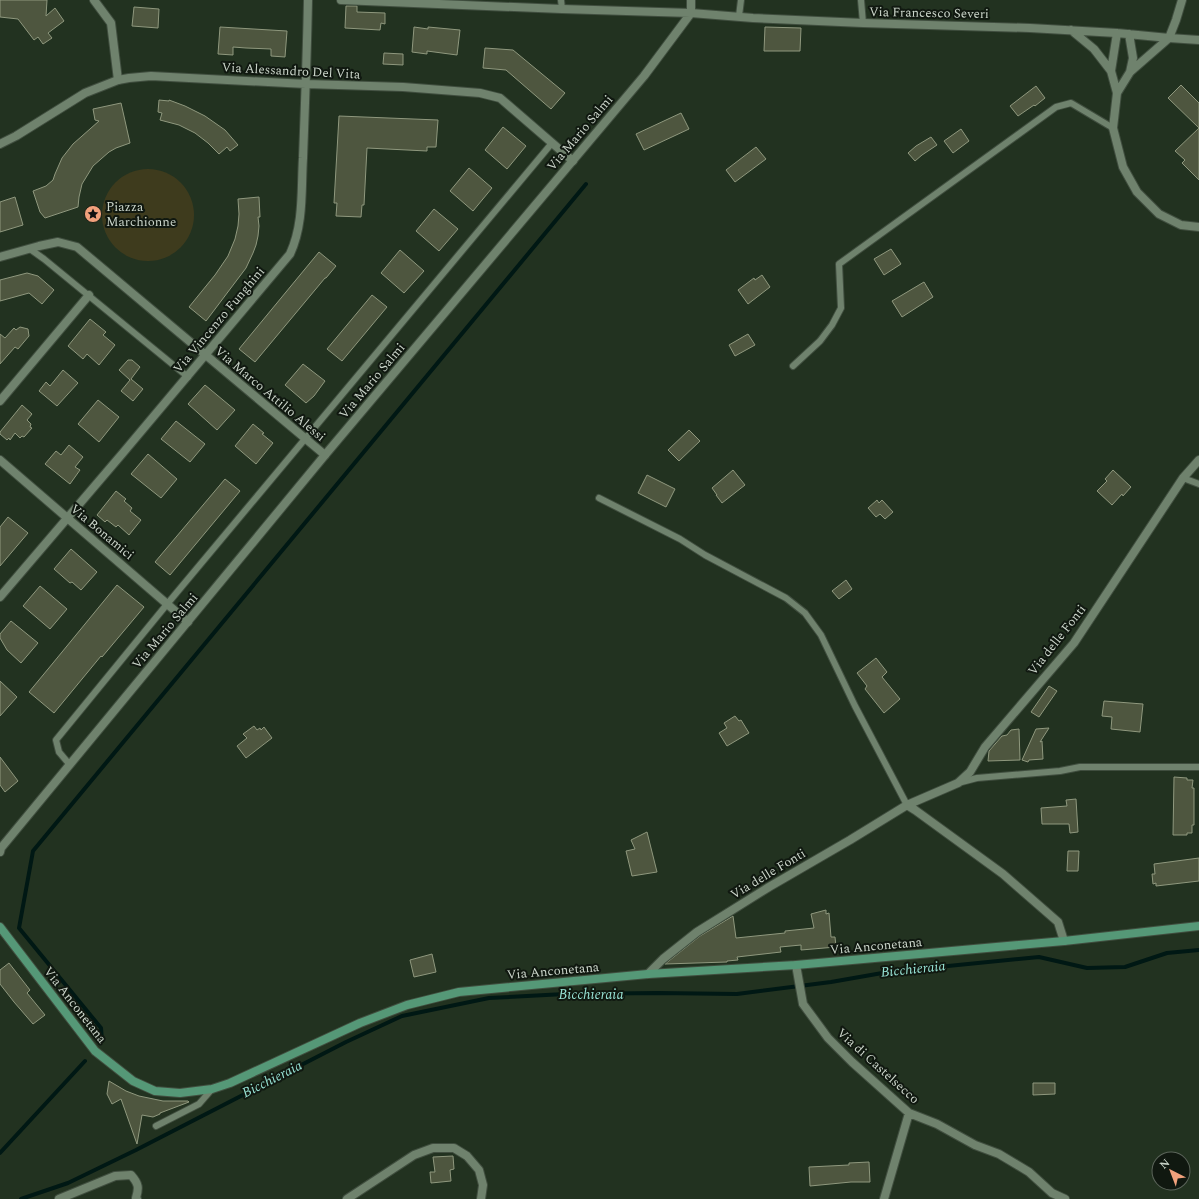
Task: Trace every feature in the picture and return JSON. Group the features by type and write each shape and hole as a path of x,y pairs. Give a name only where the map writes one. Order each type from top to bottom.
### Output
{"main road":[{"name":"Via Anconetana","path":"0,927 95,1051 133,1081 155,1091 180,1092 212,1089 230,1083 360,1023 407,1005 459,992 648,974 796,965 1064,941 1199,926"}],"street":[{"path":"94,0 111,23 118,80"},
{"name":"Via Vincenzo Funghini","path":"0,597 206,356 290,254 295,243 300,217 308,0"},
{"name":"Via Francesco Severi","path":"341,0 691,13 863,23 1030,28 1199,40"},
{"path":"691,0 691,13"},
{"path":"1117,93 1130,72 1170,38 1182,0"},
{"name":"Via Mario Salmi","path":"0,849 325,456 644,76 691,13"},
{"path":"1071,30 1094,49 1111,71 1117,93 1113,128 1123,167 1137,192 1159,214 1181,225 1199,227"},
{"path":"1111,71 1117,33"},
{"path":"1129,34 1132,58 1130,72"},
{"name":"Via Alessandro Del Vita","path":"0,144 16,136 85,93 118,80 151,76 306,84 403,87 480,93 500,98 573,161"},
{"name":"Via Marco Attilio Alessi","path":"0,257 58,242 77,247 325,456"},
{"path":"0,401 89,296"},
{"name":"Via Bonamici","path":"0,460 168,603 188,622"},
{"name":"Via delle Fonti","path":"648,974 662,959 698,932 769,887 907,805 958,783 970,772 985,747 1074,642 1183,478 1199,460"},
{"path":"907,805 1009,879 1058,922 1064,941"},
{"name":"Via di Castelsecco","path":"796,965 803,1004 828,1038 852,1062 909,1113 937,1124 975,1145 999,1154 1029,1172 1052,1193 1065,1199"},
{"path":"884,1199 909,1113"},
{"path":"347,1199 414,1155 433,1148 454,1148 467,1156 479,1170 482,1185 481,1199"},
{"path":"59,1199 115,1176 131,1175 136,1180 138,1189 136,1198 138,1199"}],"lane":[{"path":"561,0 562,9"},
{"path":"739,16 741,0"},
{"path":"861,0 863,23"},
{"path":"793,366 820,341 832,325 841,308 839,264 1056,107 1071,103 1113,128"},
{"name":"Via Mario Salmi","path":"70,765 59,752 56,740 168,603 552,143"},
{"path":"30,249 188,376"},
{"path":"1183,478 1199,484"},
{"path":"599,498 680,539 705,556 786,598 805,613 821,635 855,706 907,805"},
{"path":"958,783 977,778 1060,771 1080,767 1199,767"},
{"path":"156,1126 199,1104 212,1089"}],"shaded area":[{"path":"148,169 165,173 180,183 190,198 194,215 190,232 180,247 165,257 148,261 131,257 116,247 106,232 102,215 106,198 116,183 131,173"}],"building":[{"path":"0,0 47,0 46,16 55,8 64,21 48,33 52,38 43,44 38,37 34,40 18,19 0,17"},
{"path":"346,6 357,6 357,12 385,13 385,24 381,23 380,30 345,28"},
{"path":"134,7 159,9 158,28 132,26"},
{"path":"220,27 287,31 285,57 271,56 271,49 233,47 233,55 218,54"},
{"path":"414,27 460,30 457,55 427,51 427,54 412,52"},
{"path":"765,27 801,28 800,51 764,51"},
{"path":"485,48 513,50 565,93 551,109 506,70 483,68"},
{"path":"384,53 403,54 403,65 383,64"},
{"path":"1181,85 1199,103 1199,128 1168,98"},
{"path":"1036,86 1045,98 1018,116 1010,106"},
{"path":"159,100 169,100 205,116 225,130 238,145 230,151 227,147 219,154 195,133 179,125 160,120 162,113 158,112"},
{"path":"121,103 130,143 109,152 93,166 82,184 78,207 45,218 40,212 33,191 46,186 53,180 62,158 73,144 99,121 95,120 93,109"},
{"path":"681,113 689,129 644,150 636,134"},
{"path":"339,116 438,120 436,147 427,147 427,151 367,148 364,205 362,205 361,217 336,216 337,203 334,203"},
{"path":"503,127 526,146 507,169 485,150"},
{"path":"1199,128 1199,180 1182,163 1185,160 1175,151"},
{"path":"961,129 969,141 953,153 944,141"},
{"path":"931,137 937,145 915,161 908,153"},
{"path":"756,147 766,159 735,182 726,170"},
{"path":"469,168 492,188 473,211 450,191"},
{"path":"15,197 23,225 0,232 0,202"},
{"path":"259,197 260,217 258,217 258,236 253,253 246,268 206,321 189,307 215,275 228,256 235,239 238,226 238,199"},
{"path":"434,209 458,229 439,251 416,231"},
{"path":"891,249 901,264 884,275 874,259"},
{"path":"400,250 424,271 404,293 381,273"},
{"path":"319,252 336,266 255,362 239,349"},
{"path":"27,273 38,276 54,290 42,304 29,293 0,301 0,280"},
{"path":"762,275 770,287 748,304 738,290 754,278 755,280"},
{"path":"924,282 933,297 902,317 892,301"},
{"path":"372,295 387,307 342,361 327,349"},
{"path":"90,319 106,332 103,335 115,345 99,365 87,354 83,359 68,346"},
{"path":"20,327 28,329 29,336 18,349 15,347 0,364 0,334 5,338 14,328 16,330"},
{"path":"748,334 755,345 735,356 729,345"},
{"path":"128,360 132,360 140,367 131,379 143,389 133,401 121,391 130,380 119,370"},
{"path":"303,364 325,381 314,396 306,403 285,385"},
{"path":"63,370 78,383 57,406 39,391 46,382 50,386"},
{"path":"205,385 235,410 217,430 188,404"},
{"path":"98,400 119,417 99,442 78,424"},
{"path":"22,405 32,414 27,420 31,424 30,427 32,428 24,437 22,436 20,438 15,433 10,440 9,438 7,440 0,434 0,432"},
{"path":"176,421 205,444 190,462 161,439"},
{"path":"253,424 273,443 256,464 235,446"},
{"path":"689,430 700,441 679,461 668,450"},
{"path":"69,445 83,457 75,467 80,470 70,484 45,464 56,451 61,455"},
{"path":"148,454 177,479 161,498 131,474"},
{"path":"733,470 745,485 722,503 712,488"},
{"path":"1113,470 1131,487 1112,505 1097,491 1107,481 1105,479"},
{"path":"647,475 675,489 666,507 638,493"},
{"path":"225,479 240,491 170,575 155,562"},
{"path":"116,491 126,499 124,501 132,508 130,511 141,520 129,535 118,525 116,527 107,520 105,522 97,515"},
{"path":"877,500 879,503 882,500 893,512 885,519 880,514 876,517 868,508"},
{"path":"8,517 28,533 0,566 0,527"},
{"path":"71,549 97,572 81,590 72,582 70,583 54,569"},
{"path":"846,580 852,589 839,599 832,591"},
{"path":"117,585 144,607 54,713 29,692"},
{"path":"40,586 67,609 50,629 23,606"},
{"path":"11,621 38,643 21,663 7,650 0,638 0,634"},
{"path":"876,658 887,672 882,677 900,699 884,713 865,689 867,686 857,673"},
{"path":"0,681 17,697 0,716"},
{"path":"1049,686 1057,691 1039,717 1031,712"},
{"path":"1104,701 1143,704 1140,732 1111,729 1112,717 1102,716"},
{"path":"735,716 739,721 741,720 749,733 727,746 719,733 727,728 724,723"},
{"path":"254,726 257,730 260,728 261,730 264,727 272,738 246,758 237,746 247,738 243,734"},
{"path":"1049,728 1040,742 1042,741 1043,759 1029,760 1028,762 1022,760 1036,729"},
{"path":"1019,729 1020,760 988,761 989,751 1002,736 1007,735 1011,730"},
{"path":"0,757 18,781 5,792 0,785"},
{"path":"1174,777 1193,780 1194,825 1192,825 1192,833 1187,833 1187,835 1173,835"},
{"path":"1076,799 1078,832 1070,833 1069,824 1042,824 1041,808 1067,806 1066,800"},
{"path":"647,832 657,872 632,876 626,851 635,849 631,840"},
{"path":"1068,851 1079,851 1078,871 1067,871"},
{"path":"1199,858 1199,881 1156,886 1156,883 1153,884 1152,874 1155,874 1154,864"},
{"path":"826,910 826,914 829,913 831,937 835,937 836,947 801,950 801,945 780,947 781,952 737,957 738,960 727,962 665,964 700,936 733,916 736,938 785,933 785,931 814,928 811,914"},
{"path":"432,954 436,972 414,977 410,960"},
{"path":"9,963 30,990 27,993 45,1015 33,1024 0,984 0,970"},
{"path":"109,1081 126,1091 139,1096 163,1101 189,1102 153,1117 142,1115 137,1144 121,1099 112,1104 107,1094"},
{"path":"1033,1083 1055,1083 1055,1094 1033,1095"},
{"path":"453,1156 454,1169 450,1170 451,1181 431,1183 430,1172 435,1172 433,1157"},
{"path":"869,1162 870,1182 851,1182 810,1186 809,1167 849,1165 849,1163"}],"waterway":[{"path":"102,1041 101,1028 19,928 33,851 586,184"},
{"name":"Bicchieraia","path":"21,1199 68,1183 136,1150 346,1042 402,1016 489,998 565,994 737,994 831,982 888,972 1039,957 1087,968 1125,967 1167,953 1199,950"},
{"path":"0,1153 85,1061"}],"place":[{"name":"Piazza Marchionne","path":"93,214"}]}
